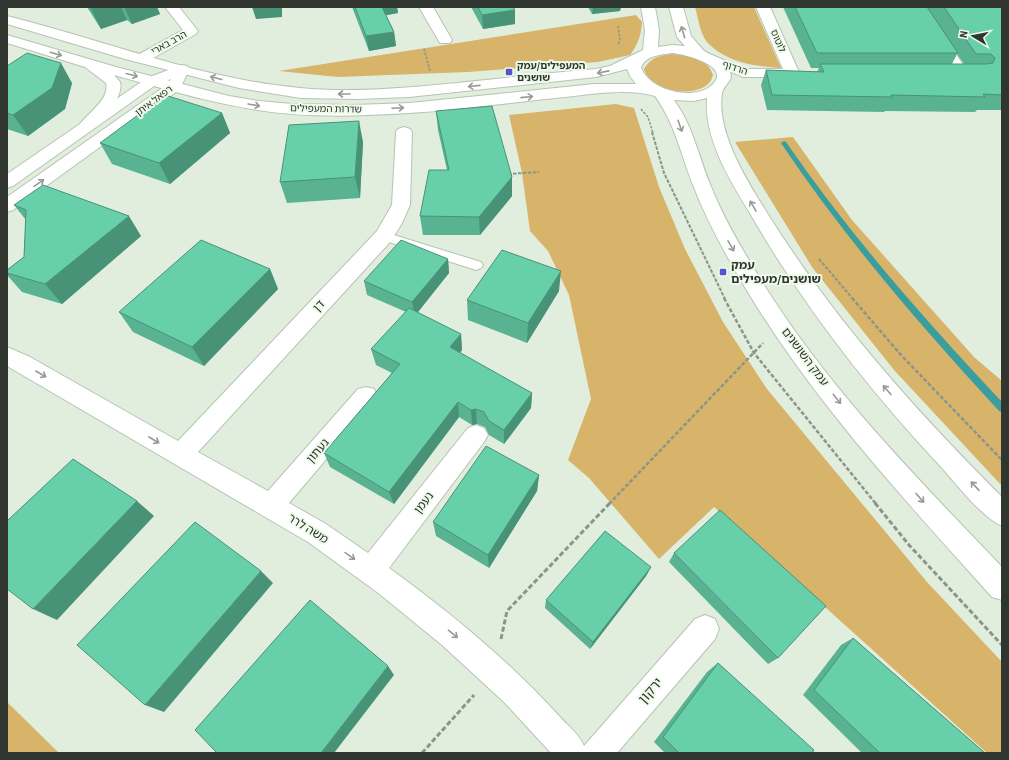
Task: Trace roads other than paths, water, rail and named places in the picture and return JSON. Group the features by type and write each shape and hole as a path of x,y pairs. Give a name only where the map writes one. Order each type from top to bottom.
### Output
{"street":[{"name":"הרב בארי","path":"141,59 191,31 172,7"},
{"path":"426,7 445,40"},
{"path":"648,7 653,30 652,45 635,64 635,74 644,85 657,92"},
{"path":"676,7 684,37 698,53"},
{"name":"לוטוס","path":"763,7 792,74"},
{"path":"918,7 970,74 947,74"},
{"name":"שדרות המעפילים","path":"7,20 141,59 271,90 322,94 357,94 465,87 596,73 614,69 644,55 672,49 698,53"},
{"name":"שדרות המעפילים","path":"7,39 152,81 258,106 300,110 354,110 418,107 594,89 625,88 657,92"},
{"name":"הרדוף","path":"698,53 743,73 808,74"},
{"path":"712,59 722,72 723,78 718,87 714,117 722,143 737,176 794,271 828,318 890,394 920,428 1002,514"},
{"path":"84,62 112,82 115,88 113,95 88,124"},
{"name":"רפאל איתן","path":"7,182 88,124 152,81 182,69"},
{"name":"רפאל איתן","path":"7,206 175,86 182,69"},
{"name":"הרדוף","path":"657,92 691,97 705,94 718,87 759,74"},
{"name":"עמק השושנים","path":"657,92 674,112 701,185 719,224 751,279 779,322 870,441 1002,587"},
{"path":"128,121 155,108 179,100 192,98 235,101"},
{"name":"דן","path":"180,455 384,236 394,223 401,205 404,132"},
{"name":"משה לרר","path":"7,356 315,532 371,571 415,603 495,672 545,722 572,753"},
{"name":"געתון","path":"270,507 366,396"},
{"name":"נעמן","path":"371,571 476,435"},
{"name":"ירקון","path":"597,753 705,629"}],"lane":[{"path":"384,236 476,265"}],"waterway":[{"path":"784,143 834,214 887,280 943,345 1002,408"}],"place":[{"name":"המעפילים/עמק שושנים","path":"509,72"},
{"name":"עמק שושנים/מעפילים","path":"723,272"}]}
